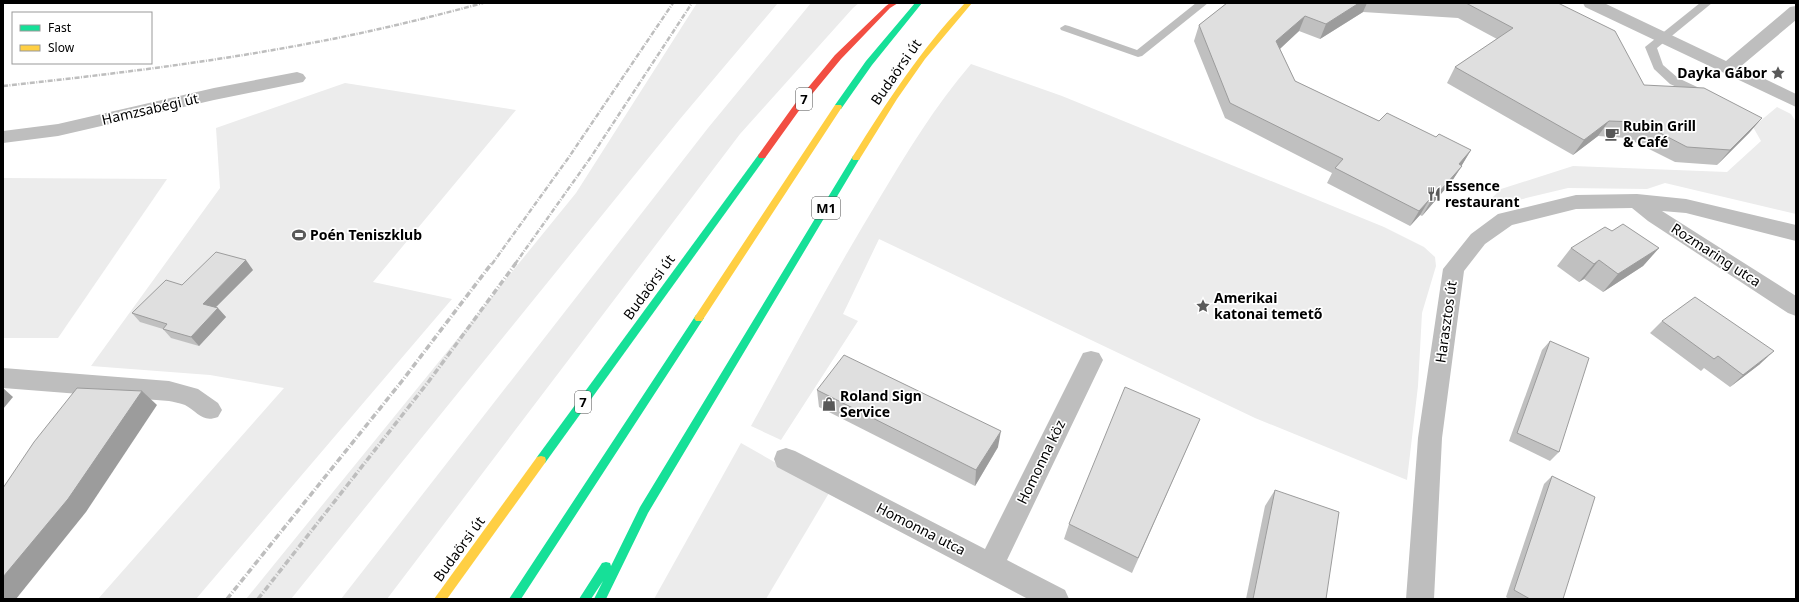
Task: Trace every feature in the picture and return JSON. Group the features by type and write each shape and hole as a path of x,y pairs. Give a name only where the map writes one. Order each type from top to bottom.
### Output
{"main road":[{"name":"Budaörsi út","path":"440,599 800,103 838,57 888,7 895,3"},
{"name":"Budaörsi út","path":"514,599 832,116 869,63 919,3"},
{"name":"Budaörsi út","path":"600,599 644,510 877,123 918,63 952,21 969,3"},
{"path":"585,599 644,510"}],"street":[{"path":"1591,3 1796,101"},
{"path":"1728,68 1796,11"},
{"name":"Hamzsabégi út","path":"3,137 58,130 214,94 296,78"},
{"name":"Harasztos út","path":"1420,599 1430,438 1454,269 1478,240 1505,219 1576,202 1636,201 1686,206 1796,233"},
{"name":"Rozmaring utca","path":"1636,201 1655,216 1796,307"},
{"name":"Homonna köz","path":"990,565 1091,360"},
{"path":"3,378 78,393 169,392 190,396 210,410"},
{"name":"Homonna utca","path":"786,458 1055,599"}],"lane":[{"path":"1065,28 1138,54 1203,3"},
{"path":"1707,3 1651,47 1658,66 1674,81 1716,101"}],"shaded area":[{"path":"697,3 778,3 680,119 291,599 246,599 576,193"},
{"path":"811,3 859,3 740,134 387,599 341,599 708,128"},
{"path":"971,64 1062,96 1384,227 1424,247 1435,257 1436,266 1422,313 1418,386 1407,480 1255,418 879,239 843,314 858,321 781,440 751,426 862,227 933,113"},
{"name":"Poén Teniszklub","path":"345,83 516,110 373,282 452,299 196,599 98,599 284,388 210,375 91,366 220,188 216,128"},
{"path":"1777,107 1791,114 1796,122 1796,214 1665,183 1647,189 1568,188 1481,209 1501,189 1573,166 1727,172 1761,141 1753,127"},
{"path":"4,178 167,179 58,338 3,338"},
{"path":"741,443 829,493 766,599 654,599"}],"building":[{"path":"1227,3 1359,3 1326,24 1305,16 1276,41 1295,81 1379,121 1387,113 1436,137 1439,134 1471,150 1459,164 1462,166 1431,201 1429,200 1419,211 1335,168 1343,159 1230,103 1199,25"},
{"path":"1466,3 1558,3 1615,31 1644,85 1704,88 1762,118 1730,150 1687,147 1639,122 1609,121 1584,140 1455,67 1513,28"},
{"path":"1623,224 1659,248 1618,274 1599,260 1594,264 1571,248 1605,227 1612,231"},
{"path":"216,252 246,260 203,304 218,308 191,337 163,329 167,324 132,313 166,280 182,285"},
{"path":"1695,297 1774,351 1743,375 1718,356 1714,359 1662,321"},
{"path":"1550,341 1589,358 1559,452 1517,433"},
{"path":"844,355 1001,431 976,470 817,390"},
{"path":"1125,387 1200,419 1138,558 1069,524"},
{"path":"77,388 142,391 68,499 3,577 3,488 34,442"},
{"path":"1552,476 1595,497 1563,599 1530,599 1514,590"},
{"path":"1275,490 1339,512 1326,599 1253,599"}],"railway":[{"path":"3,86 155,68 268,51 373,30 483,3"},
{"path":"492,264 569,157 673,3"},
{"path":"515,264 591,157 692,3"},
{"path":"227,599 402,381 492,263"},
{"path":"258,599 429,381 516,263"}],"traffic: fast":[{"path":"838,107 869,63 919,3"},
{"path":"541,460 762,156"},
{"path":"600,599 644,510 856,158"},
{"path":"515,599 699,318"},
{"path":"585,599 606,567"}],"traffic: slow":[{"path":"856,158 908,77 937,39 969,3"},
{"path":"699,318 838,107"},
{"path":"440,599 541,460"}],"traffic: jam":[{"path":"762,156 800,103 838,57 888,7 895,3"}],"place":[{"name":"Dayka Gábor","path":"1778,73"},
{"name":"Rubin Grill & Café","path":"1612,134"},
{"name":"Essence restaurant","path":"1434,194"},
{"name":"Poén Teniszklub","path":"299,235"},
{"name":"Amerikai katonai temető","path":"1203,306"},
{"name":"Roland Sign Service","path":"829,404"}]}
